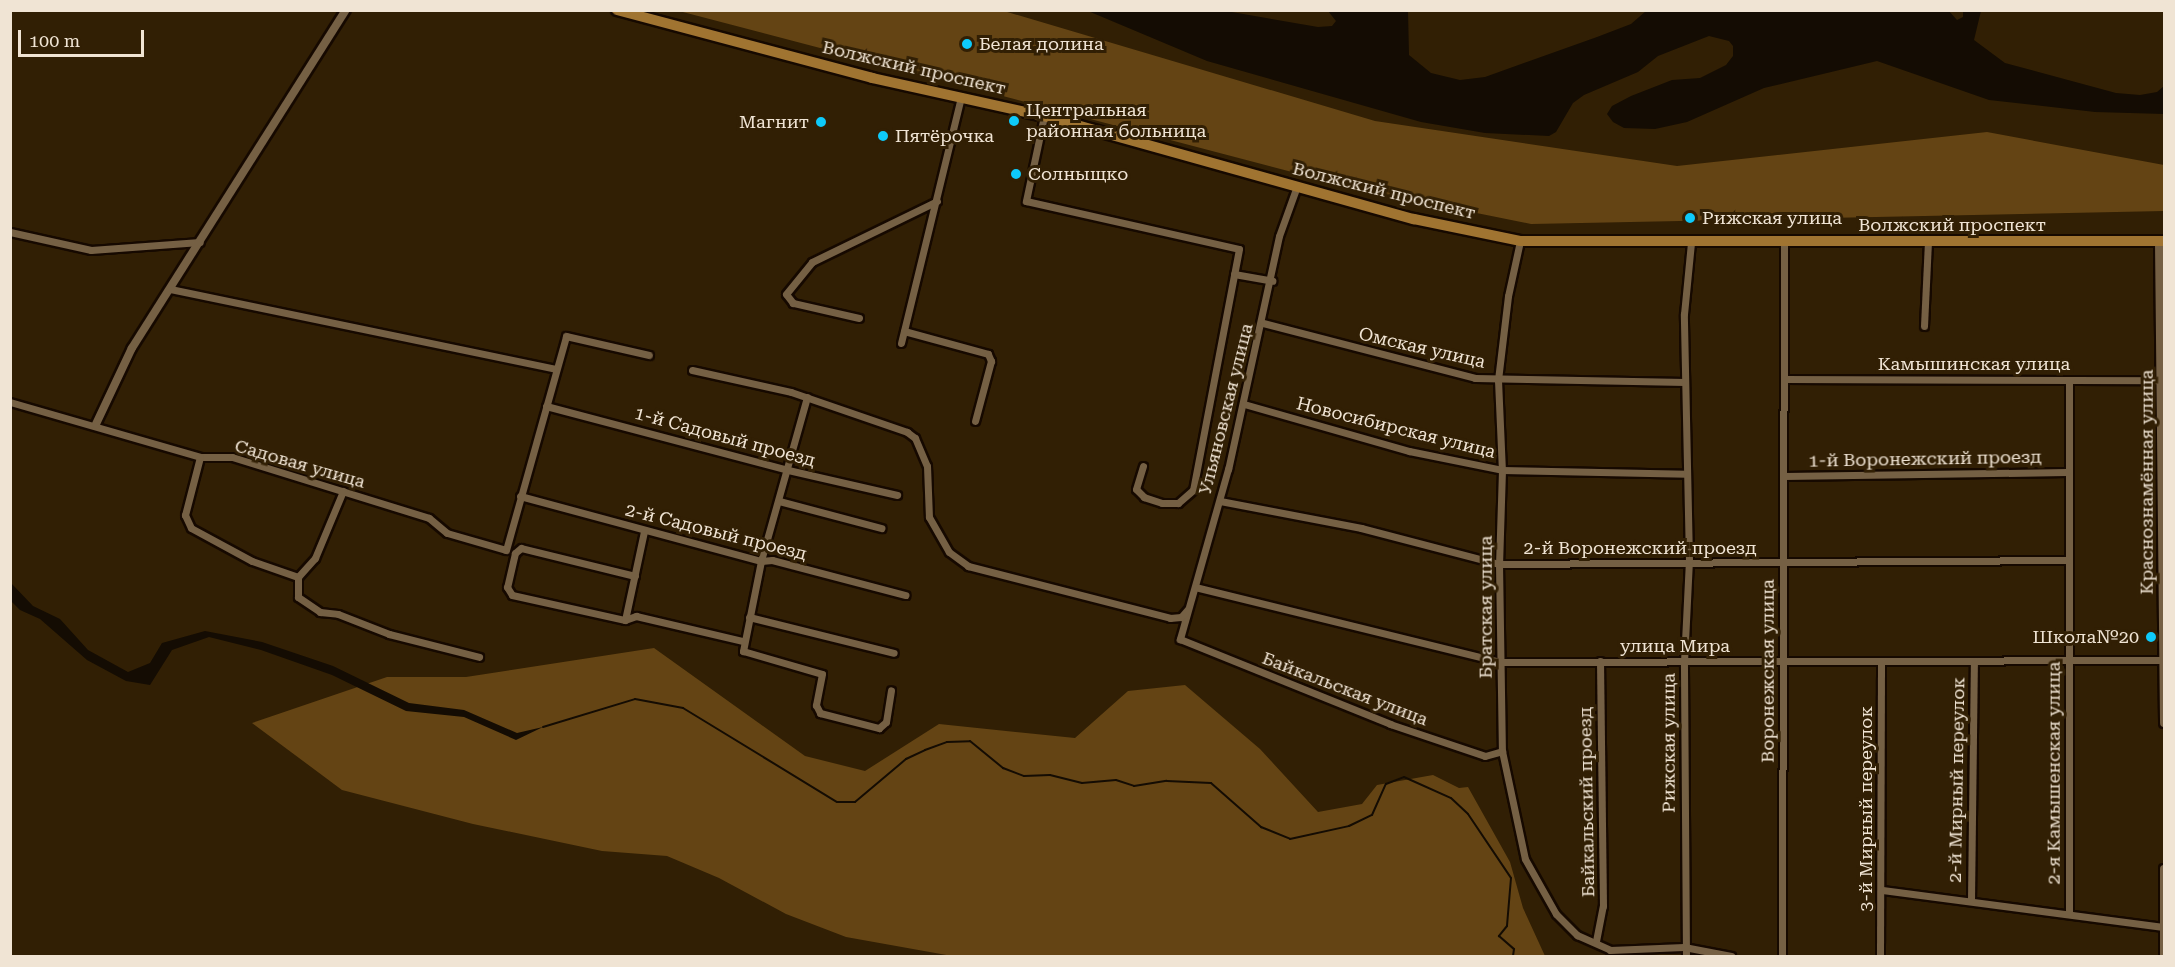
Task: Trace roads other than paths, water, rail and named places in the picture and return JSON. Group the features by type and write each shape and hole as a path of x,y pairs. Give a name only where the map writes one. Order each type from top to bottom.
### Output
{"main road":[{"name":"Волжский проспект","path":"616,10 872,78 1044,116 1414,219 1520,241 2162,242"}],"street":[{"path":"96,424 132,348 346,10"},
{"path":"901,343 938,201 961,96"},
{"path":"1044,116 1026,201 1239,249 1193,490 1178,503 1144,497 1136,489 1143,466"},
{"name":"Ульяновская улица","path":"1180,639 1220,501 1263,323 1280,237 1297,186"},
{"path":"859,318 793,303 786,294 812,262 938,201"},
{"path":"10,232 91,250 200,242"},
{"name":"Братская улица","path":"1520,241 1508,296 1498,380 1502,470 1499,564 1502,751 1525,859 1563,924 1577,935 1596,941"},
{"name":"Рижская улица","path":"1686,957 1684,947 1684,662 1689,561 1684,314 1691,242"},
{"name":"Воронежская улица","path":"1782,957 1784,242"},
{"path":"1924,326 1928,242"},
{"name":"Краснознамённая улица","path":"2162,242 2164,723"},
{"path":"1234,274 1272,281"},
{"path":"170,289 556,369"},
{"name":"Омская улица","path":"1263,323 1475,378 1685,382"},
{"path":"904,331 987,354 991,361 975,421"},
{"path":"520,496 566,336 649,355"},
{"path":"692,370 807,397 897,427 915,438 927,466 929,517 948,552 969,566 1170,618 1181,617 1189,608"},
{"name":"Камышинская улица","path":"1784,379 2164,380"},
{"name":"2-я Камышенская улица","path":"2069,380 2067,472 2069,914"},
{"path":"807,397 761,561 742,642 746,654 822,674 816,705 820,713 879,728 886,723 891,690"},
{"name":"Садовая улица","path":"10,402 96,424 200,457 232,457 429,518 447,533 506,550 520,496"},
{"name":"Новосибирская улица","path":"1244,404 1408,451 1502,470 1686,474"},
{"name":"1-й Садовый проезд","path":"546,406 788,470 897,495"},
{"path":"200,457 185,515 191,528 252,561 298,577"},
{"name":"1-й Воронежский проезд","path":"1784,476 2067,472"},
{"path":"343,491 315,558 298,577 298,597 320,612 338,614 389,634 479,657"},
{"name":"2-й Садовый проезд","path":"520,496 644,531 761,561 772,560 905,595"},
{"path":"778,501 881,528"},
{"name":"2-й Воронежский проезд","path":"1220,501 1361,528 1499,564 2067,560"},
{"path":"625,620 644,531"},
{"path":"635,576 520,548 515,553 507,587 512,595 625,620 636,616 742,642"},
{"name":"улица Мира","path":"1195,587 1501,662 1684,662 1782,659 1881,662 2164,660"},
{"path":"748,617 894,653"},
{"name":"Байкальская улица","path":"1180,639 1390,724 1485,756 1502,751"},
{"name":"Байкальский проезд","path":"1596,941 1603,906 1600,661"},
{"name":"2-й Мирный переулок","path":"1971,900 1974,661"},
{"name":"3-й Мирный переулок","path":"1880,957 1881,662"},
{"path":"2164,869 2164,957"},
{"path":"1882,890 2164,927"},
{"path":"1596,941 1611,950 1684,947 1731,957"}],"waterway":[{"path":"543,727 635,699 683,708 837,802 855,802 906,759 925,750 947,742 970,741 1003,768 1024,776 1050,775 1082,783 1116,780 1134,786 1167,781 1211,783 1261,827 1290,839 1349,826 1372,815 1386,784 1404,777 1451,798 1468,814 1511,878 1507,926 1499,936 1514,949 1513,956"}],"place":[{"name":"Белая долина","path":"967,44"},
{"name":"Центральная районная больница","path":"1014,121"},
{"name":"Магнит","path":"821,122"},
{"name":"Пятёрочка","path":"883,136"},
{"name":"Солныщко","path":"1016,174"},
{"name":"Рижская улица","path":"1690,218"},
{"name":"Школа№20","path":"2151,637"}]}
